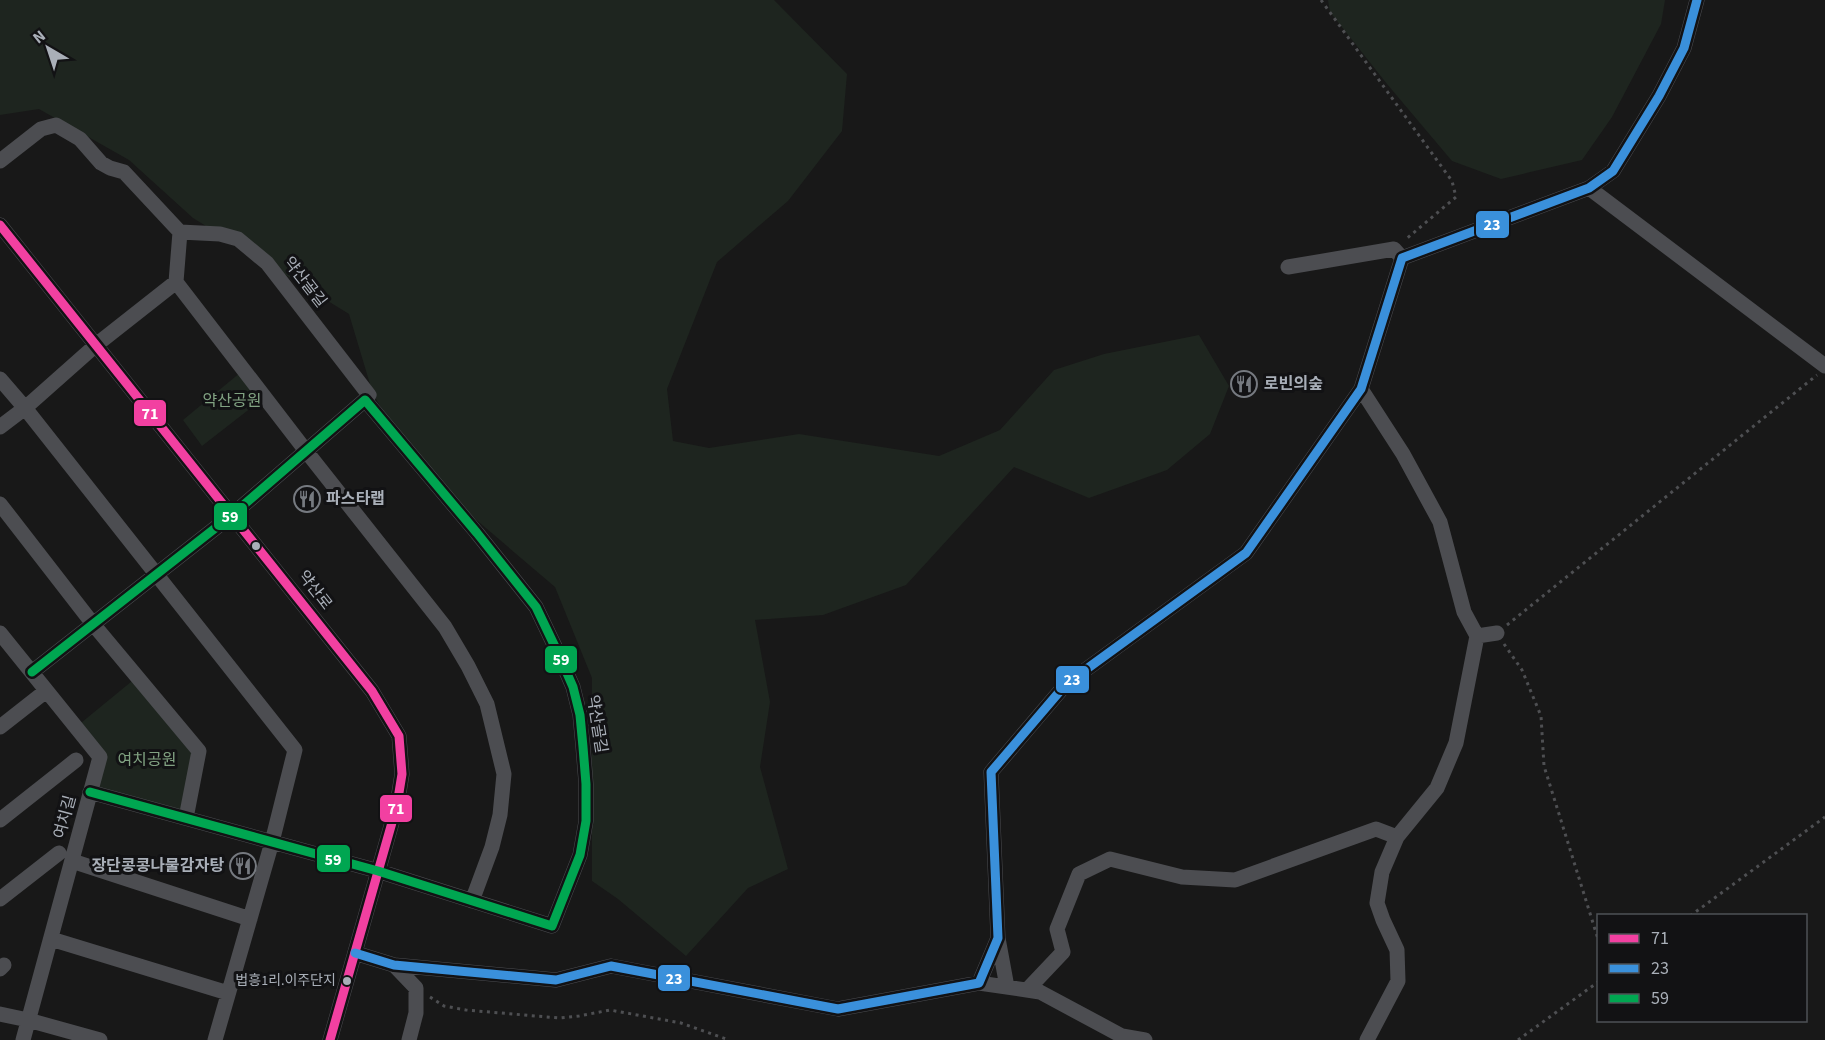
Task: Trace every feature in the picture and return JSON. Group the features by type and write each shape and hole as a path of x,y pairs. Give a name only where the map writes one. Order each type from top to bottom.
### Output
{"street":[{"path":"1288,267 1398,254 1588,188 1613,171 1659,96 1684,48 1697,0"},
{"path":"0,161 41,129 56,125 80,139 102,163 124,172 180,232 176,282 445,627 487,705 504,774 500,815 492,847 472,902"},
{"path":"1588,188 1825,367"},
{"name":"약산로","path":"0,225 372,690 399,736 402,774 397,805 330,1040"},
{"name":"약산골길","path":"90,792 378,871 552,926 580,855 586,821 586,784 580,715 573,687 560,655 536,607 365,400 369,395 267,263 238,239 220,234 180,232"},
{"path":"1007,987 998,938 991,771 1066,684 1246,552 1361,389 1398,254"},
{"path":"0,427 96,345 176,282"},
{"path":"0,379 295,750 272,842 215,1040"},
{"path":"1361,389 1403,454 1440,522 1464,612 1477,636 1456,743 1437,788 1397,837 1382,872 1377,903 1397,950 1398,981 1367,1040"},
{"path":"32,672 232,515 365,400"},
{"path":"0,504 93,624 199,751 186,818"},
{"name":"여치길","path":"0,633 100,757 90,792 65,857 51,939 23,1040"},
{"path":"1477,636 1497,633"},
{"path":"0,727 46,691"},
{"path":"0,820 76,760"},
{"path":"1027,990 1063,952 1057,929 1079,874 1110,859 1182,877 1235,880 1376,829 1397,837"},
{"path":"0,899 65,857 250,919"},
{"path":"979,983 998,938"},
{"path":"51,939 228,993"},
{"path":"355,953 394,965 556,980 611,966 838,1009 979,983 1040,992 1122,1036 1145,1040"},
{"path":"394,965 416,987 416,1013 409,1040"},
{"path":"0,1014 100,1040"}],"path":[{"path":"1322,0 1452,181 1456,197 1398,254"},
{"path":"1597,933 1544,766 1541,716 1522,670 1497,633 1825,367"},
{"path":"1691,914 1825,817"},
{"path":"1518,1040 1597,983"},
{"path":"416,987 444,1006 466,1010 559,1018 610,1010 681,1023 729,1040"}],"green space":[{"path":"0,0 774,0 847,74 842,131 788,201 717,262 667,389 673,441 709,448 799,434 939,456 1000,430 1054,370 1104,354 1199,335 1229,386 1210,434 1167,470 1089,498 1014,467 906,585 823,615 755,620 770,702 760,767 788,869 748,888 686,956 618,899 592,881 592,678 555,587 419,471 373,394 349,314 193,218 129,160 39,109 0,115"},
{"path":"1328,0 1665,0 1661,24 1612,117 1582,160 1501,179 1452,161 1330,12"},
{"name":"약산공원","path":"241,372 261,400 202,446 183,420"},
{"name":"여치공원","path":"137,677 199,751 186,818 90,792 100,757 76,727"}],"transit line":[{"name":"23","path":"355,953 394,965 556,980 611,966 838,1009 979,983 998,938 991,772 1066,684 1246,553 1361,389 1402,258 1589,188 1613,171 1659,96 1684,48 1697,0"},
{"name":"71","path":"0,225 372,691 399,736 402,774 397,805 330,1040"},
{"name":"59","path":"32,672 232,515 365,400 536,607 573,687 580,715 586,784 586,821 580,855 552,926 378,871 90,792"}],"place":[{"name":"로빈의숲","path":"1244,384"},
{"name":"파스타랩","path":"307,499"},
{"name":"장단콩콩나물감자탕","path":"243,866"},
{"name":"법흥1리.이주단지","path":"347,981"}]}
